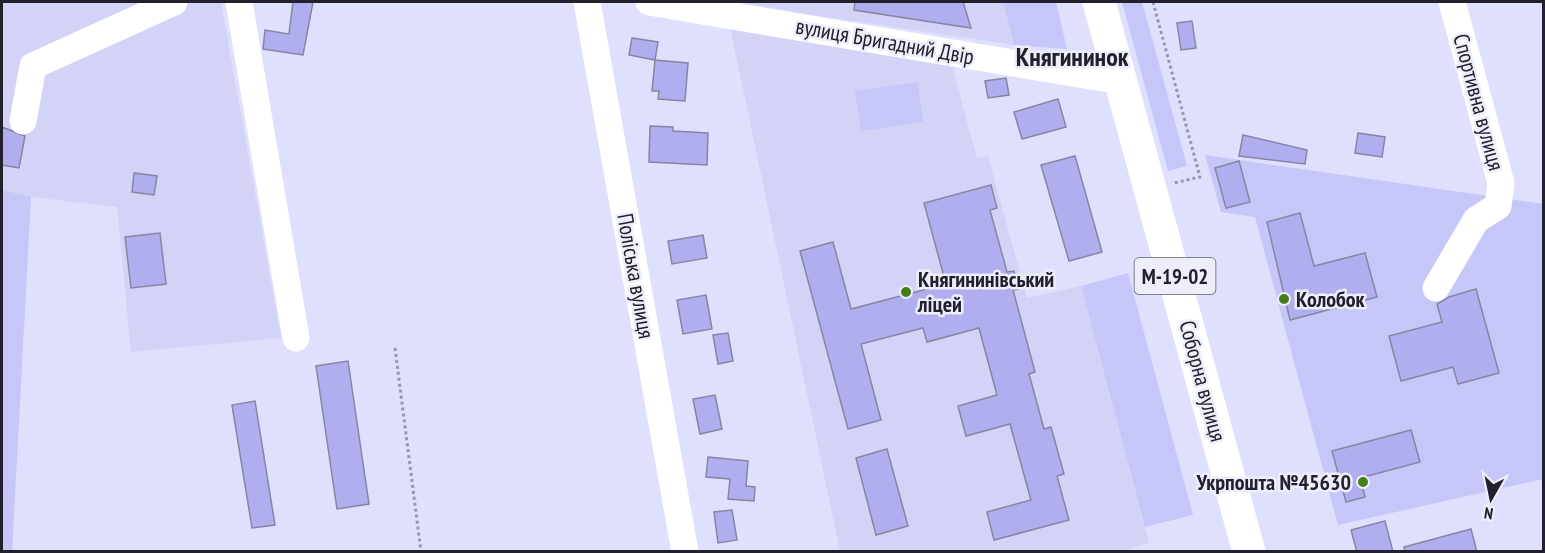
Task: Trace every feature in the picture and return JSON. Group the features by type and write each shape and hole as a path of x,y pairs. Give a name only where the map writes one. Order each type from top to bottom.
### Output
{"main road":[{"name":"Соборна вулиця","path":"1099,2 1249,552"}],"street":[{"path":"23,122 33,66 174,2"},
{"path":"240,2 296,338"},
{"name":"Поліська вулиця","path":"587,2 685,552"},
{"name":"вулиця Бригадний Двір","path":"649,2 1120,81"},
{"name":"Спортивна вулиця","path":"1436,288 1476,220 1497,206 1501,183 1452,2"}],"path":[{"path":"1151,189 1200,177 1153,2"},
{"path":"395,348 421,552"}],"shaded area":[{"path":"2,2 221,2 281,338 131,352 117,207 31,197 2,190"},
{"path":"739,2 1003,2 1014,45 820,16"},
{"path":"1003,2 1056,2 1067,49 1014,45"},
{"path":"1122,2 1142,2 1187,166 1168,171"},
{"name":"Княгининівський ліцей","path":"730,27 952,66 977,158 988,156 1027,298 1081,286 1149,543 1117,552 840,551"},
{"path":"918,82 923,122 861,131 855,91"},
{"path":"1205,155 1543,204 1543,479 1338,525 1255,217 1221,212"},
{"path":"2,190 31,197 12,552 2,551"},
{"path":"1128,273 1193,515 1145,527 1081,286"}],"building":[{"path":"293,2 313,2 303,55 263,49 265,30 289,34"},
{"path":"855,2 963,2 971,28 854,10"},
{"path":"1192,21 1196,48 1181,50 1177,23"},
{"path":"632,38 658,42 655,60 629,55"},
{"path":"655,60 688,63 685,101 658,99 659,91 652,91"},
{"path":"1006,78 1009,95 988,98 985,81"},
{"path":"1058,99 1066,127 1022,139 1014,112"},
{"path":"650,126 673,127 673,131 708,133 707,165 649,162"},
{"path":"2,127 25,136 19,168 2,165"},
{"path":"1358,133 1385,137 1382,157 1355,153"},
{"path":"1243,135 1307,150 1305,164 1239,156"},
{"path":"1075,156 1102,252 1069,261 1041,165"},
{"path":"1239,161 1250,202 1226,208 1215,168"},
{"path":"134,173 157,176 154,195 132,192"},
{"path":"991,185 997,208 990,210 1007,272 1014,271 1019,289 1013,290 1035,372 1029,374 1044,429 1051,427 1064,474 1057,476 1069,520 994,540 987,512 1031,500 1010,424 966,436 958,406 997,395 979,328 927,342 923,328 861,344 881,420 848,429 800,251 833,242 851,309 946,284 924,203"},
{"path":"1300,213 1314,266 1365,253 1377,297 1290,320 1267,222"},
{"path":"160,233 166,284 131,288 125,237"},
{"path":"703,235 707,258 672,264 668,241"},
{"path":"1476,289 1499,373 1458,384 1453,367 1401,381 1389,336 1442,322 1437,304 1449,297"},
{"path":"706,295 712,329 683,334 677,300"},
{"path":"728,333 733,361 718,364 713,335"},
{"path":"348,361 369,504 337,509 316,366"},
{"path":"715,395 722,429 700,434 693,399"},
{"path":"255,401 275,525 252,528 232,405"},
{"path":"1411,430 1420,462 1360,478 1365,497 1346,502 1332,451"},
{"path":"887,449 908,526 876,535 856,458"},
{"path":"708,457 748,461 746,486 755,487 754,501 728,499 730,479 706,477"},
{"path":"732,510 737,540 718,543 714,512"},
{"path":"1385,521 1393,552 1357,552 1351,530"},
{"path":"1471,529 1477,552 1405,552 1404,547"}],"place":[{"name":"Княгининівський ліцей","path":"906,292"},
{"name":"Колобок","path":"1284,299"},
{"name":"Укрпошта №45630","path":"1363,482"}],"district":[{"name":"Княгининок","path":"1072,56"}]}
